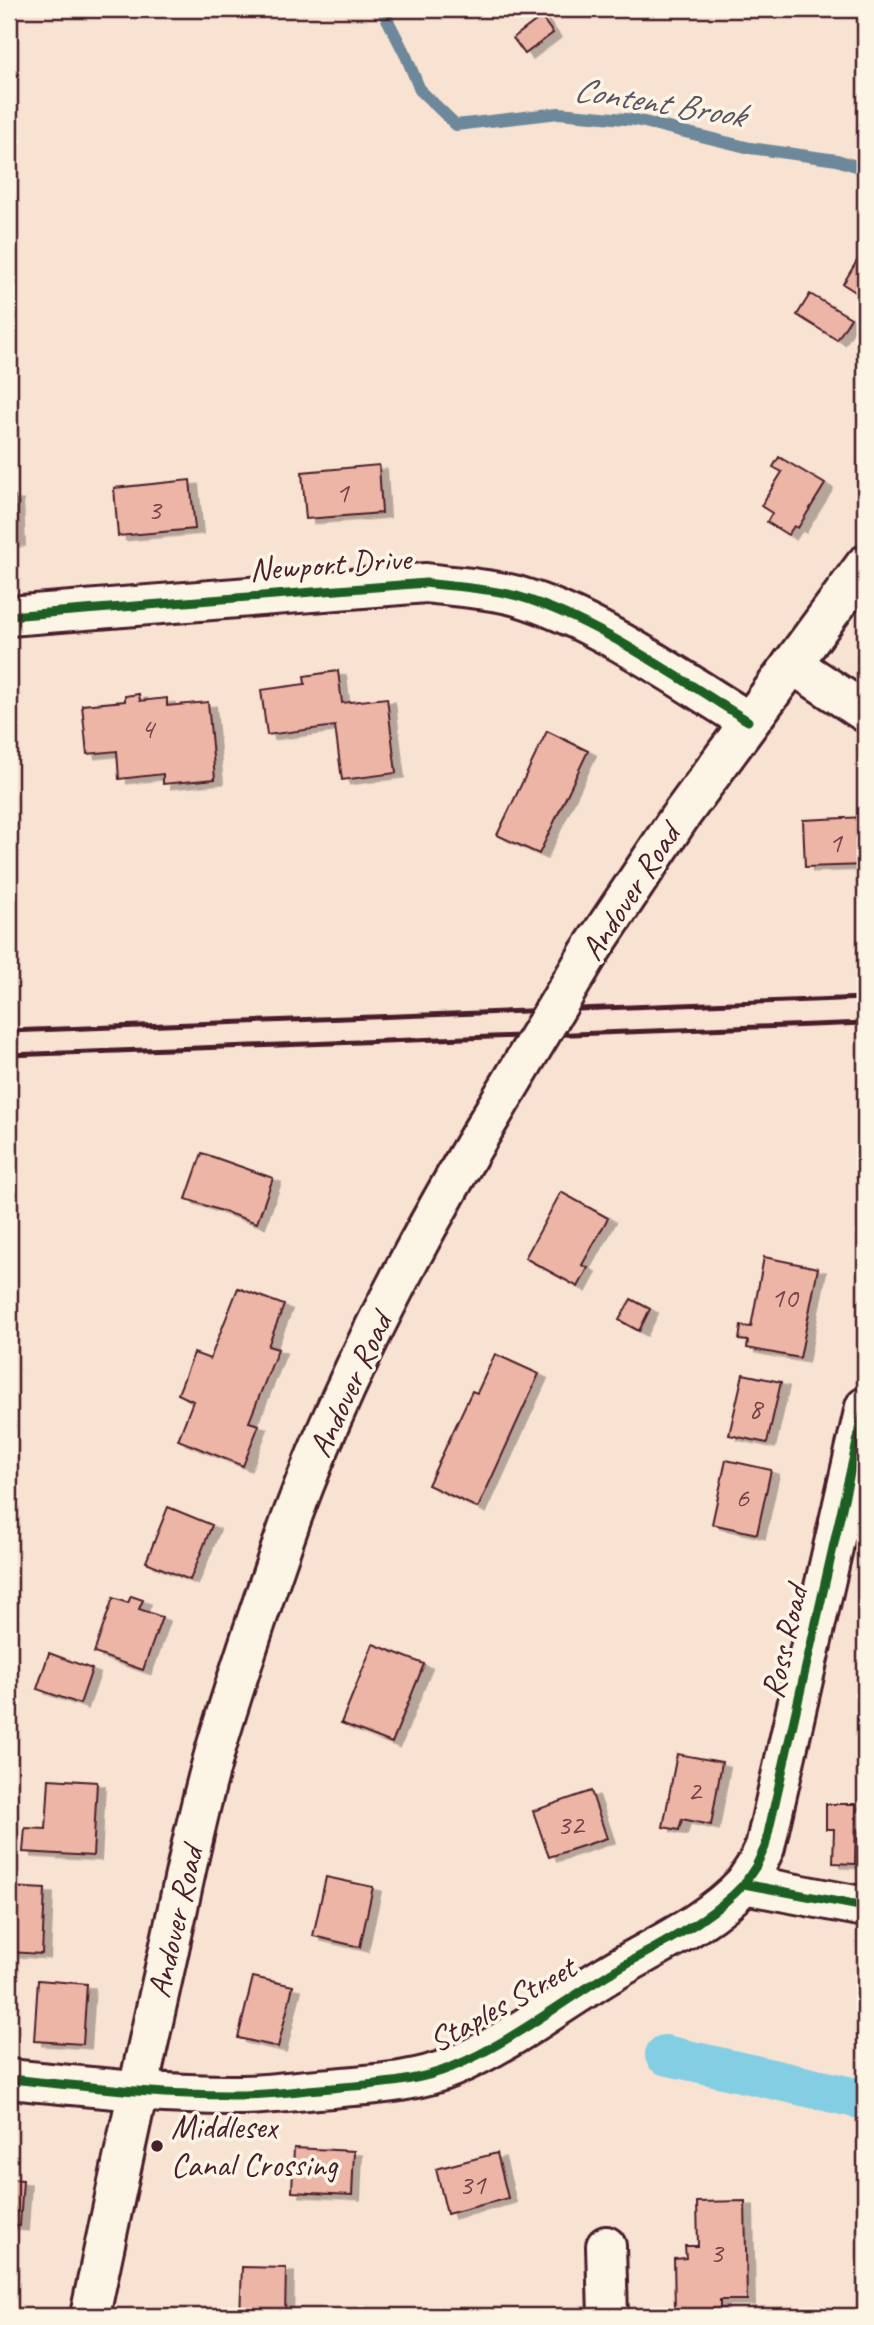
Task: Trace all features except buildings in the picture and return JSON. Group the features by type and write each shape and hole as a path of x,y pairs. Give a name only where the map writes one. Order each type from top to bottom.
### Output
{"street":[{"name":"Andover Road","path":"90,2316 136,2091 220,1733 293,1516 322,1441 419,1242 589,953 679,818 865,565"},
{"name":"Newport Drive","path":"9,617 426,583 477,589 515,596 586,624 748,722"},
{"path":"792,664 865,712"},
{"name":"Ross Road","path":"744,1884 765,1847 865,1407"},
{"path":"744,1884 865,1907"},
{"name":"Staples Street","path":"9,2079 136,2091 233,2096 392,2083 423,2076 451,2067 480,2053 714,1912 744,1884"},
{"path":"606,2246 608,2316"}],"waterway":[{"name":"Content Brook","path":"382,9 420,90 456,125 559,113 636,120 750,148 837,160 865,169"},
{"path":"665,2055 865,2100"}],"railway":[{"path":"9,1031 865,998"},
{"path":"9,1055 865,1023"}],"cycle path":[{"path":"9,616 426,583 483,589 517,596 577,619 636,651 748,721"},
{"path":"744,1884 765,1847 865,1407"},
{"path":"9,2079 203,2095 269,2094 408,2080 452,2067 512,2036 607,1975 697,1923 744,1884 865,1907"}],"place":[{"name":"Middlesex Canal Crossing","path":"157,2146"}]}
